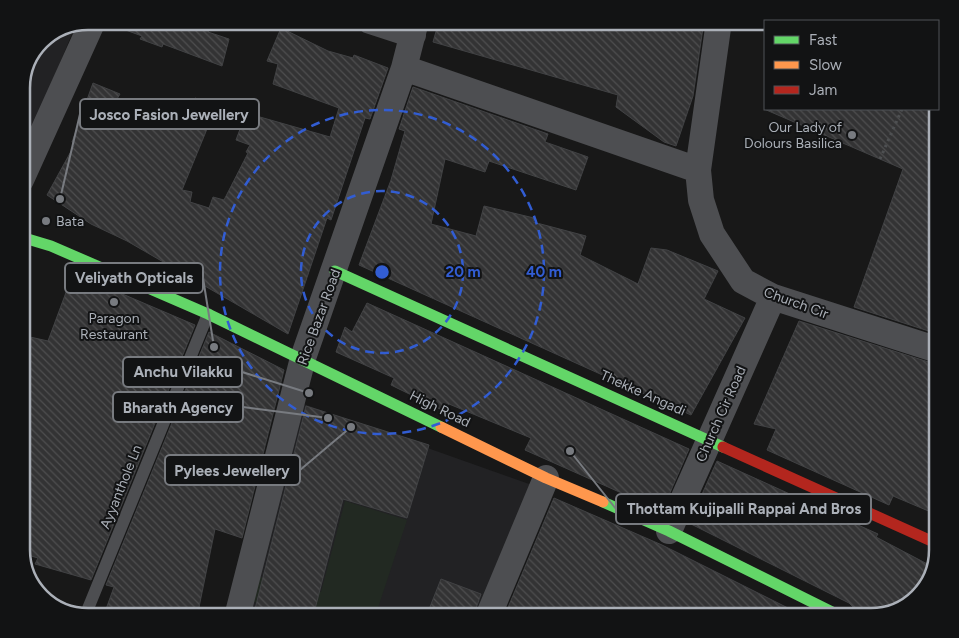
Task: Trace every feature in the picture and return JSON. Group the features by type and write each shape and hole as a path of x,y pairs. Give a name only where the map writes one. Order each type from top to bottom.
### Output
{"main road":[{"name":"High Road","path":"30,240 51,246 208,314 303,358 546,478 669,531 809,608"},
{"name":"Thekke Angadi","path":"335,271 710,439 929,540"}],"street":[{"path":"30,159 89,30"},
{"name":"Rice Bazar Road","path":"239,608 303,358 335,271 404,68 414,30"},
{"name":"Church Cir","path":"718,30 698,170 701,200 712,234 744,281 773,297 929,347"},
{"path":"404,68 698,170"},
{"name":"Church Cir Road","path":"669,531 773,297"},
{"path":"492,608 546,478"}],"lane":[{"name":"Ayyanthole Ln","path":"88,608 208,314"}],"path":[{"path":"880,159 902,110"}],"shaded area":[{"path":"72,32 30,138 30,84 36,62 50,44"},
{"path":"298,402 532,485 485,608 245,608"},
{"path":"345,501 407,520 378,608 277,608 250,601 256,576 321,592"}],"building":[{"path":"126,30 209,30 208,32 229,39 222,66 163,44 162,47 140,39 142,36"},
{"path":"280,30 285,30 328,51 353,58 354,55 388,68 370,119 365,118 331,220 327,218 288,334 127,241 91,224 47,195 75,144 72,142 93,83 120,94 117,99 184,127 195,98 213,104 207,129 182,190 192,192 190,202 209,208 213,197 224,200 248,153 246,152 250,145 236,140 246,113 330,137 339,108 273,84 278,64 267,61"},
{"path":"436,30 703,30 693,96 676,146 664,142 616,107 618,95 433,42"},
{"path":"413,87 548,134 545,142 588,157 576,190 489,161 485,172 445,159 431,224 476,236 484,206 534,218 533,222 586,236 580,255 638,284 651,248 667,250 718,271 704,299 745,318 691,415 359,265 391,180 405,131 399,129"},
{"path":"766,110 929,110 929,331 854,307 903,169"},
{"path":"71,279 106,287 195,325 91,580 35,564 38,558 30,554 30,337 48,341"},
{"path":"367,303 689,449 662,511 525,450 531,438 449,404 446,412 391,385 394,378 336,352 345,327 352,332"},
{"path":"799,321 929,362 929,511 893,496 889,505 767,450 776,429 754,424"},
{"path":"209,332 284,370 242,538 215,529 199,608 106,608 114,587 106,585"},
{"path":"306,406 429,445 407,518 343,499 315,608 255,608"},
{"path":"717,461 878,534 876,537 927,564 923,576 915,588 897,602 882,607 854,608 849,603 689,523"},
{"path":"554,498 662,545 788,608 508,608"},
{"path":"441,579 481,594 476,608 430,608"}],"traffic: fast":[{"path":"30,240 51,246 208,314 441,427"},
{"path":"335,271 723,447"},
{"path":"603,502 669,531 824,608"}],"traffic: slow":[{"path":"441,427 546,478 603,502"}],"traffic: jam":[{"path":"723,447 929,540"}],"place":[{"name":"Our Lady of Dolours Basilica","path":"852,135"},
{"name":"Josco Fasion Jewellery","path":"60,199"},
{"name":"Bata","path":"46,221"},
{"name":"Paragon Restaurant","path":"114,302"},
{"name":"Veliyath Opticals","path":"214,347"},
{"name":"Anchu Vilakku","path":"309,393"},
{"name":"Bharath Agency","path":"328,418"},
{"name":"Pylees Jewellery","path":"351,427"},
{"name":"Thottam Kujipalli Rappai And Bros","path":"570,451"}]}
